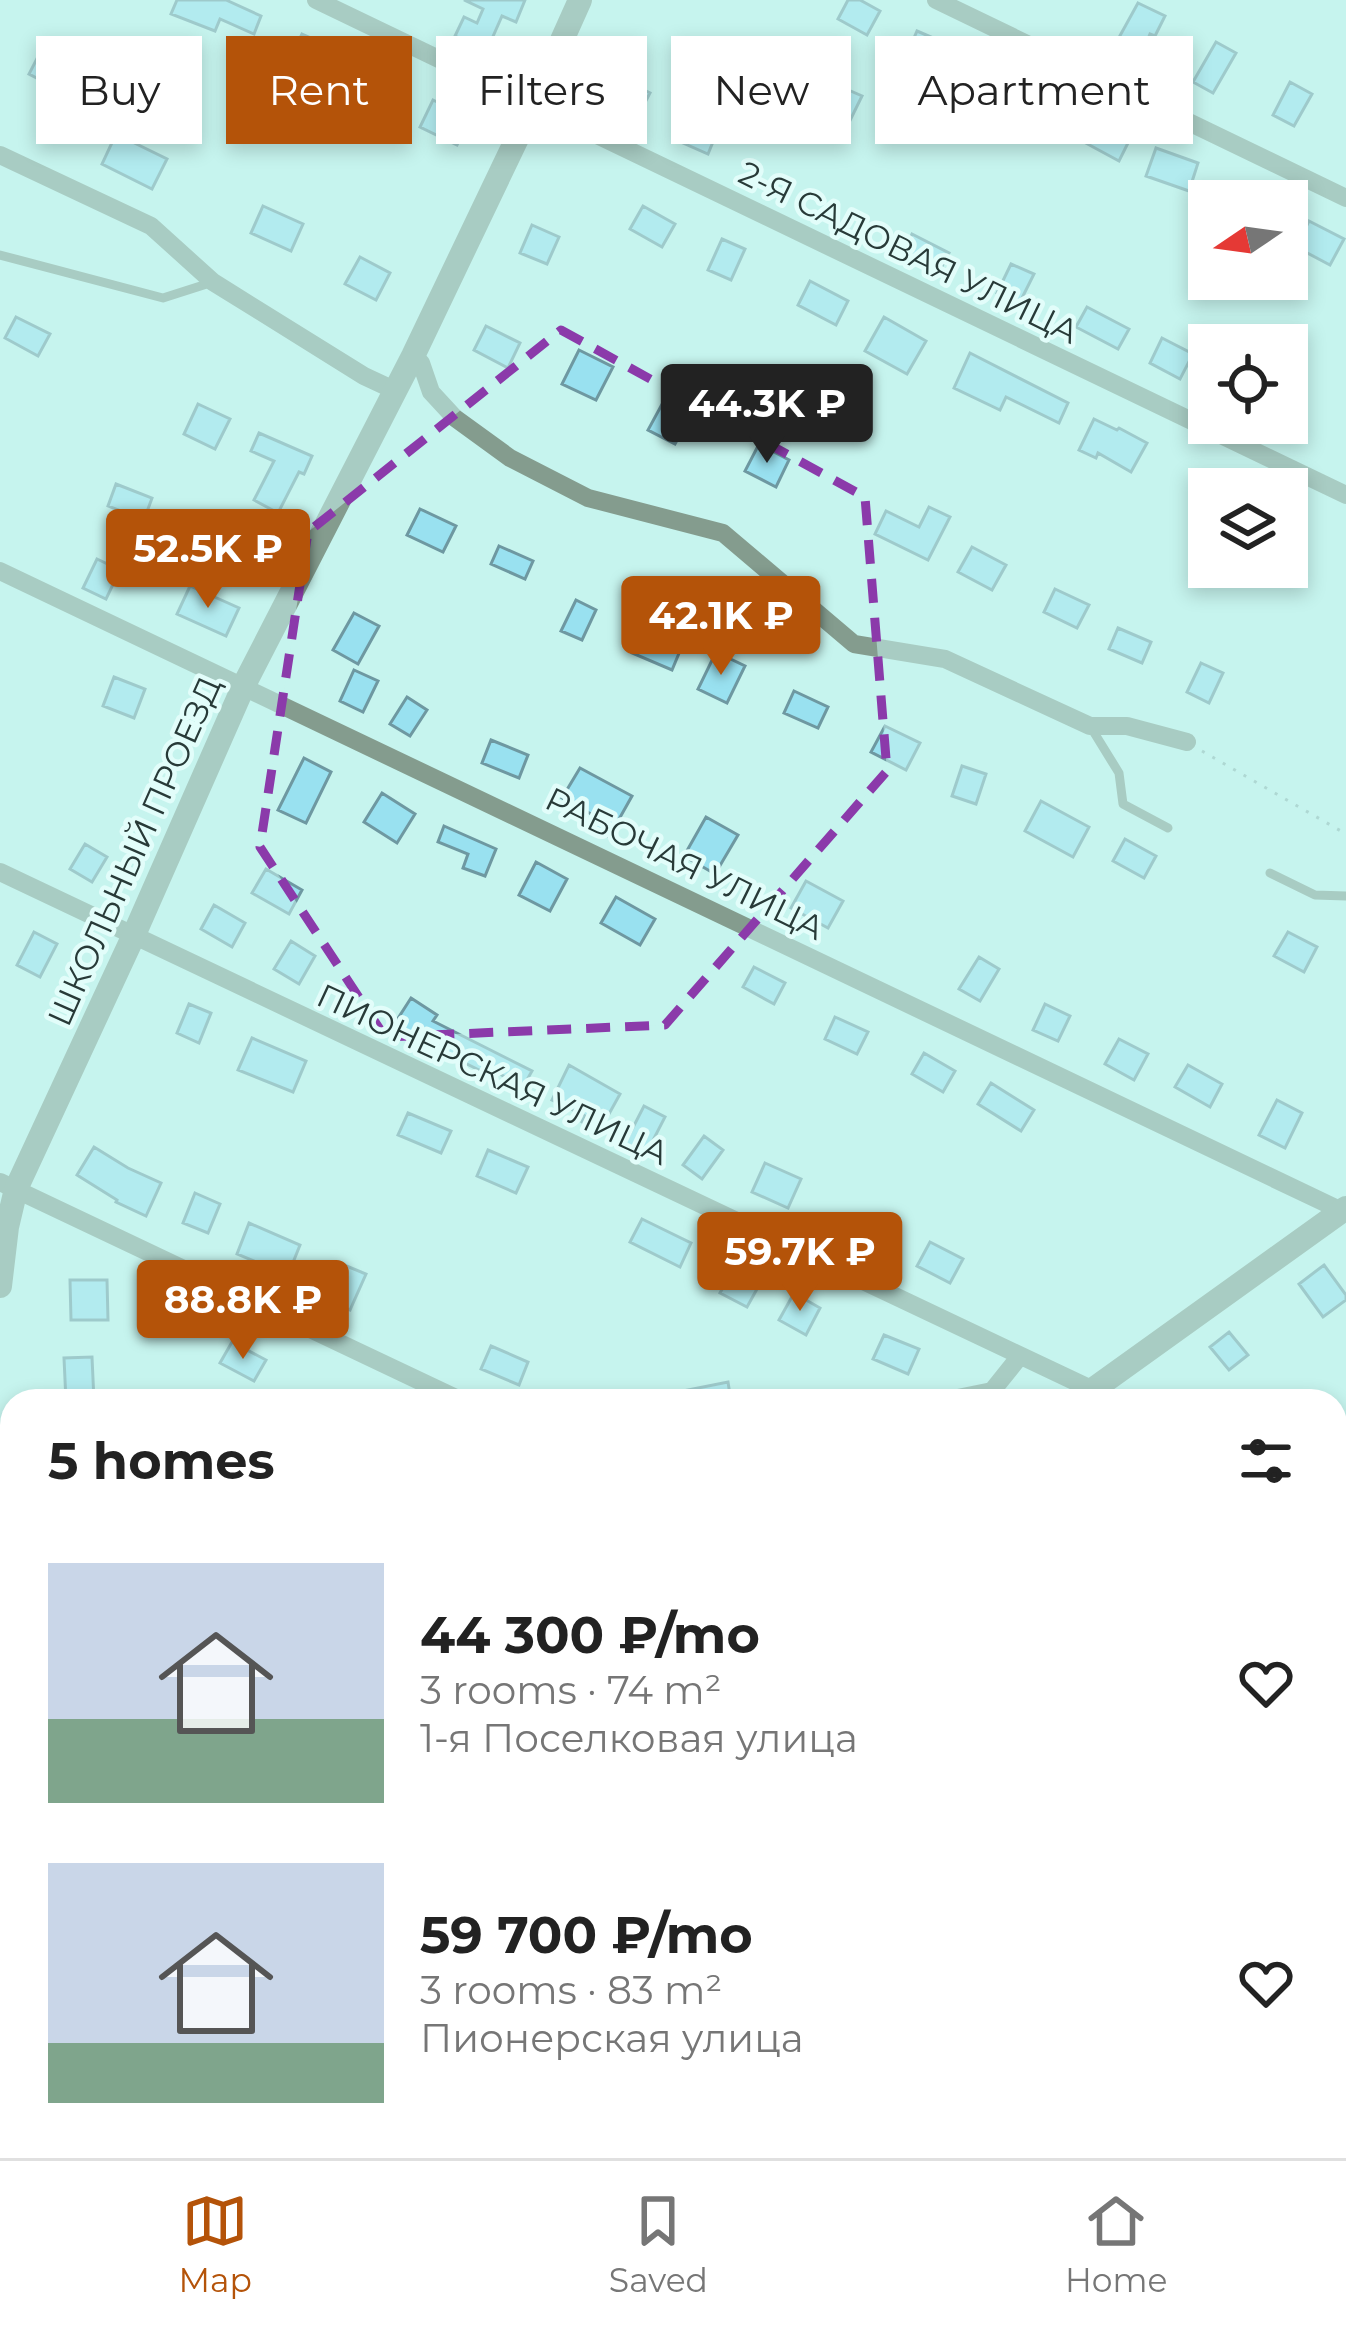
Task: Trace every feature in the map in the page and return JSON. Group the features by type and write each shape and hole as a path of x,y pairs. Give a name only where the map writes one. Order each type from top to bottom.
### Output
{"street":[{"name":"2-Я САДОВАЯ УЛИЦА","path":"316,0 436,58"},
{"name":"ШКОЛЬНЫЙ ПРОЕЗД","path":"564,36 580,0"},
{"path":"936,0 1346,198"},
{"name":"ШКОЛЬНЫЙ ПРОЕЗД","path":"0,1286 8,1186 134,937 244,685 413,356 514,144"},
{"name":"2-Я САДОВАЯ УЛИЦА","path":"614,144 1346,495"},
{"path":"0,155 151,226 213,282 394,391"},
{"path":"413,356 421,363 431,392 455,418 510,458 588,498 723,533 854,644 945,659 1090,726 1127,726 1187,742"},
{"name":"РАБОЧАЯ УЛИЦА","path":"0,571 1344,1209"},
{"name":"ПИОНЕРСКАЯ УЛИЦА","path":"0,872 1020,1356 1074,1389"},
{"path":"8,1186 437,1389"},
{"path":"1092,1389 1344,1209"},
{"path":"1003,1389 1020,1356"}],"lane":[{"path":"0,256 164,298 213,282"},
{"path":"1090,726 1119,773 1123,804 1168,828"},
{"path":"1270,873 1315,896 1346,896"}],"path":[{"path":"1187,742 1346,834"}],"highlighted area":[{"path":"561,330 865,497 887,771 665,1025 385,1037 260,847 308,532"}],"building":[{"path":"177,0 226,0 261,16 254,34 220,19 215,31 171,14"},
{"path":"464,0 525,0 516,22 502,16 493,36 455,36 464,17 477,23 483,9"},
{"path":"848,0 860,0 880,11 867,35 838,19"},
{"path":"1138,3 1165,16 1155,36 1120,36"},
{"path":"1216,42 1236,53 1213,93 1193,82"},
{"path":"1290,82 1312,94 1294,126 1273,115"},
{"path":"851,91 862,96 851,119"},
{"path":"433,100 436,101 436,135 420,127"},
{"path":"111,144 136,144 167,159 152,189 102,164"},
{"path":"685,144 712,144 708,154"},
{"path":"1088,144 1128,144 1119,161"},
{"path":"1156,148 1198,163 1193,180 1188,180 1188,191 1146,176"},
{"path":"263,206 303,224 291,251 251,233"},
{"path":"643,206 675,224 662,247 630,229"},
{"path":"1308,223 1344,239 1330,265 1308,253"},
{"path":"532,225 559,237 547,264 520,253"},
{"path":"912,234 949,253 940,270 904,251"},
{"path":"722,239 745,249 731,280 708,270"},
{"path":"360,257 390,273 376,300 345,284"},
{"path":"1011,264 1034,274 1019,304 997,293"},
{"path":"810,281 848,301 836,325 798,305"},
{"path":"1087,307 1129,329 1118,349 1076,327"},
{"path":"16,317 50,334 38,356 5,338"},
{"path":"884,317 926,341 907,374 865,351"},
{"path":"486,326 520,343 508,368 474,350"},
{"path":"1162,338 1188,351 1180,379 1150,363"},
{"path":"579,350 613,367 596,400 562,384"},
{"path":"970,353 1068,403 1059,423 1006,397 1000,410 954,388"},
{"path":"667,395 694,409 675,444 648,430"},
{"path":"198,404 230,419 215,449 184,434"},
{"path":"1094,419 1147,443 1131,472 1098,453 1096,458 1079,450"},
{"path":"259,433 312,456 278,513 254,500 274,461 251,451"},
{"path":"759,444 789,460 776,487 745,471"},
{"path":"116,484 152,498 144,520 108,506"},
{"path":"929,507 950,517 928,560 875,534 886,511 919,527"},
{"path":"420,509 456,526 443,552 407,535"},
{"path":"499,546 533,561 525,579 491,564"},
{"path":"972,547 1006,565 992,590 958,572"},
{"path":"97,559 120,570 106,599 83,588"},
{"path":"190,586 239,608 226,636 177,614"},
{"path":"1055,589 1089,605 1077,628 1044,612"},
{"path":"576,600 596,610 582,640 561,631"},
{"path":"354,613 379,626 358,664 333,650"},
{"path":"647,617 687,634 672,670 632,653"},
{"path":"1118,628 1151,642 1142,663 1109,649"},
{"path":"716,652 745,666 727,703 698,689"},
{"path":"1201,663 1223,673 1209,703 1187,692"},
{"path":"354,670 378,681 363,712 340,701"},
{"path":"114,677 145,689 134,718 103,706"},
{"path":"794,691 828,707 818,728 784,713"},
{"path":"407,697 427,710 410,736 390,724"},
{"path":"885,726 920,743 906,770 871,752"},
{"path":"491,740 528,755 519,778 482,763"},
{"path":"304,758 331,772 306,823 278,810"},
{"path":"962,766 986,774 976,804 952,796"},
{"path":"580,768 632,796 609,837 588,825 593,815 562,798"},
{"path":"382,793 415,814 397,843 364,822"},
{"path":"1041,801 1089,827 1073,857 1025,831"},
{"path":"706,817 738,835 715,874 684,856"},
{"path":"444,826 496,849 485,876 463,868 468,854 438,842"},
{"path":"1125,839 1156,856 1144,878 1113,861"},
{"path":"85,844 107,857 92,882 70,869"},
{"path":"536,862 567,879 550,911 519,895"},
{"path":"266,869 302,890 289,914 252,893"},
{"path":"806,881 843,901 828,928 791,908"},
{"path":"616,897 655,919 640,945 601,923"},
{"path":"214,905 245,923 232,947 201,929"},
{"path":"34,932 57,944 40,977 17,965"},
{"path":"1288,932 1317,947 1304,972 1274,956"},
{"path":"291,941 315,956 299,984 274,969"},
{"path":"979,957 999,969 980,1001 959,989"},
{"path":"754,967 785,983 774,1004 743,987"},
{"path":"411,998 437,1015 433,1021 532,1071 523,1087 484,1065 481,1071 427,1044 395,1023"},
{"path":"189,1004 211,1013 199,1043 177,1033"},
{"path":"1045,1004 1070,1016 1058,1041 1033,1030"},
{"path":"835,1017 868,1032 857,1054 825,1039"},
{"path":"252,1038 306,1061 293,1092 238,1070"},
{"path":"1119,1039 1148,1054 1134,1080 1105,1064"},
{"path":"924,1053 955,1071 943,1092 912,1074"},
{"path":"569,1065 620,1094 599,1132 582,1122 585,1116 552,1100"},
{"path":"1188,1065 1222,1084 1210,1107 1175,1087"},
{"path":"991,1083 1034,1110 1021,1131 978,1104"},
{"path":"1277,1100 1302,1113 1285,1148 1259,1135"},
{"path":"644,1106 665,1117 646,1154 625,1143"},
{"path":"408,1113 451,1131 441,1153 398,1135"},
{"path":"704,1136 723,1150 702,1179 683,1165"},
{"path":"94,1147 161,1183 146,1216 77,1175"},
{"path":"488,1150 528,1167 516,1193 477,1176"},
{"path":"765,1163 801,1179 788,1208 752,1192"},
{"path":"195,1193 220,1204 208,1233 183,1223"},
{"path":"642,1219 691,1243 680,1267 630,1242"},
{"path":"249,1223 300,1245 288,1275 237,1254"},
{"path":"930,1242 963,1259 950,1283 917,1266"},
{"path":"344,1265 366,1274 350,1310 328,1300"},
{"path":"736,1265 762,1280 747,1307 720,1293"},
{"path":"1324,1265 1346,1300 1323,1317 1299,1284"},
{"path":"70,1280 107,1280 108,1320 71,1320"},
{"path":"794,1293 820,1308 806,1335 779,1320"},
{"path":"1229,1332 1248,1355 1229,1370 1210,1347"},
{"path":"884,1335 919,1349 908,1374 873,1359"},
{"path":"232,1342 266,1360 254,1381 220,1363"},
{"path":"491,1346 528,1362 519,1385 481,1369"},
{"path":"92,1357 93,1389 65,1389 64,1358"},
{"path":"728,1382 729,1389 693,1389"}]}
